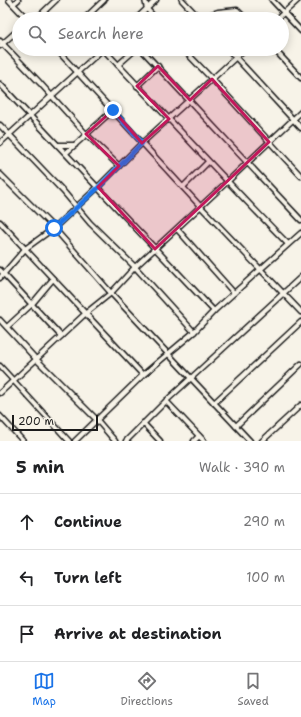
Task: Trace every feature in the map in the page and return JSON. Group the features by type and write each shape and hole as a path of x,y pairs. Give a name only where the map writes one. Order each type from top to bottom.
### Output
{"street":[{"path":"9,0 21,12"},
{"path":"14,4 18,0"},
{"path":"43,12 56,0"},
{"path":"91,12 104,0"},
{"path":"145,0 147,9 150,12"},
{"path":"144,12 156,0"},
{"path":"182,0 194,12"},
{"path":"272,0 284,12 295,2 301,2"},
{"path":"218,12 237,10 239,12"},
{"path":"289,18 301,31"},
{"path":"12,35 1,44 12,55"},
{"path":"13,56 52,95 86,134 119,166"},
{"path":"63,56 201,207 301,312"},
{"path":"0,143 95,56"},
{"path":"110,56 208,162 288,244"},
{"path":"118,65 128,56"},
{"path":"148,56 301,220"},
{"path":"190,56 301,176"},
{"path":"281,56 301,78"},
{"path":"0,278 25,249 54,228 98,188 142,143 236,58 301,128"},
{"path":"137,86 158,66"},
{"path":"0,84 214,311"},
{"path":"66,153 113,110"},
{"path":"0,393 86,313 111,293 135,267 301,112"},
{"path":"0,125 77,206 90,223 135,267 194,332"},
{"path":"58,146 75,144"},
{"path":"183,187 208,162"},
{"path":"0,174 54,228 111,293 250,441"},
{"path":"0,222 143,375"},
{"path":"177,229 234,293"},
{"path":"75,441 143,375 194,332 214,311 301,233"},
{"path":"0,270 61,336"},
{"path":"126,441 166,401 301,278"},
{"path":"7,327 32,304 53,279"},
{"path":"0,320 36,359 97,420 114,441"},
{"path":"214,403 301,322"},
{"path":"236,426 301,364"},
{"path":"0,366 69,441"},
{"path":"166,401 204,441"},
{"path":"262,441 301,405"},
{"path":"0,416 24,441"},
{"path":"143,423 160,441"},
{"path":"194,441 199,436"}],"highlighted area":[{"path":"158,66 190,100 212,79 269,142 155,249 98,187 119,166 86,134 113,110 142,143 169,119 137,86"}],"route":[{"path":"54,228 98,188 142,143 113,110"}]}
